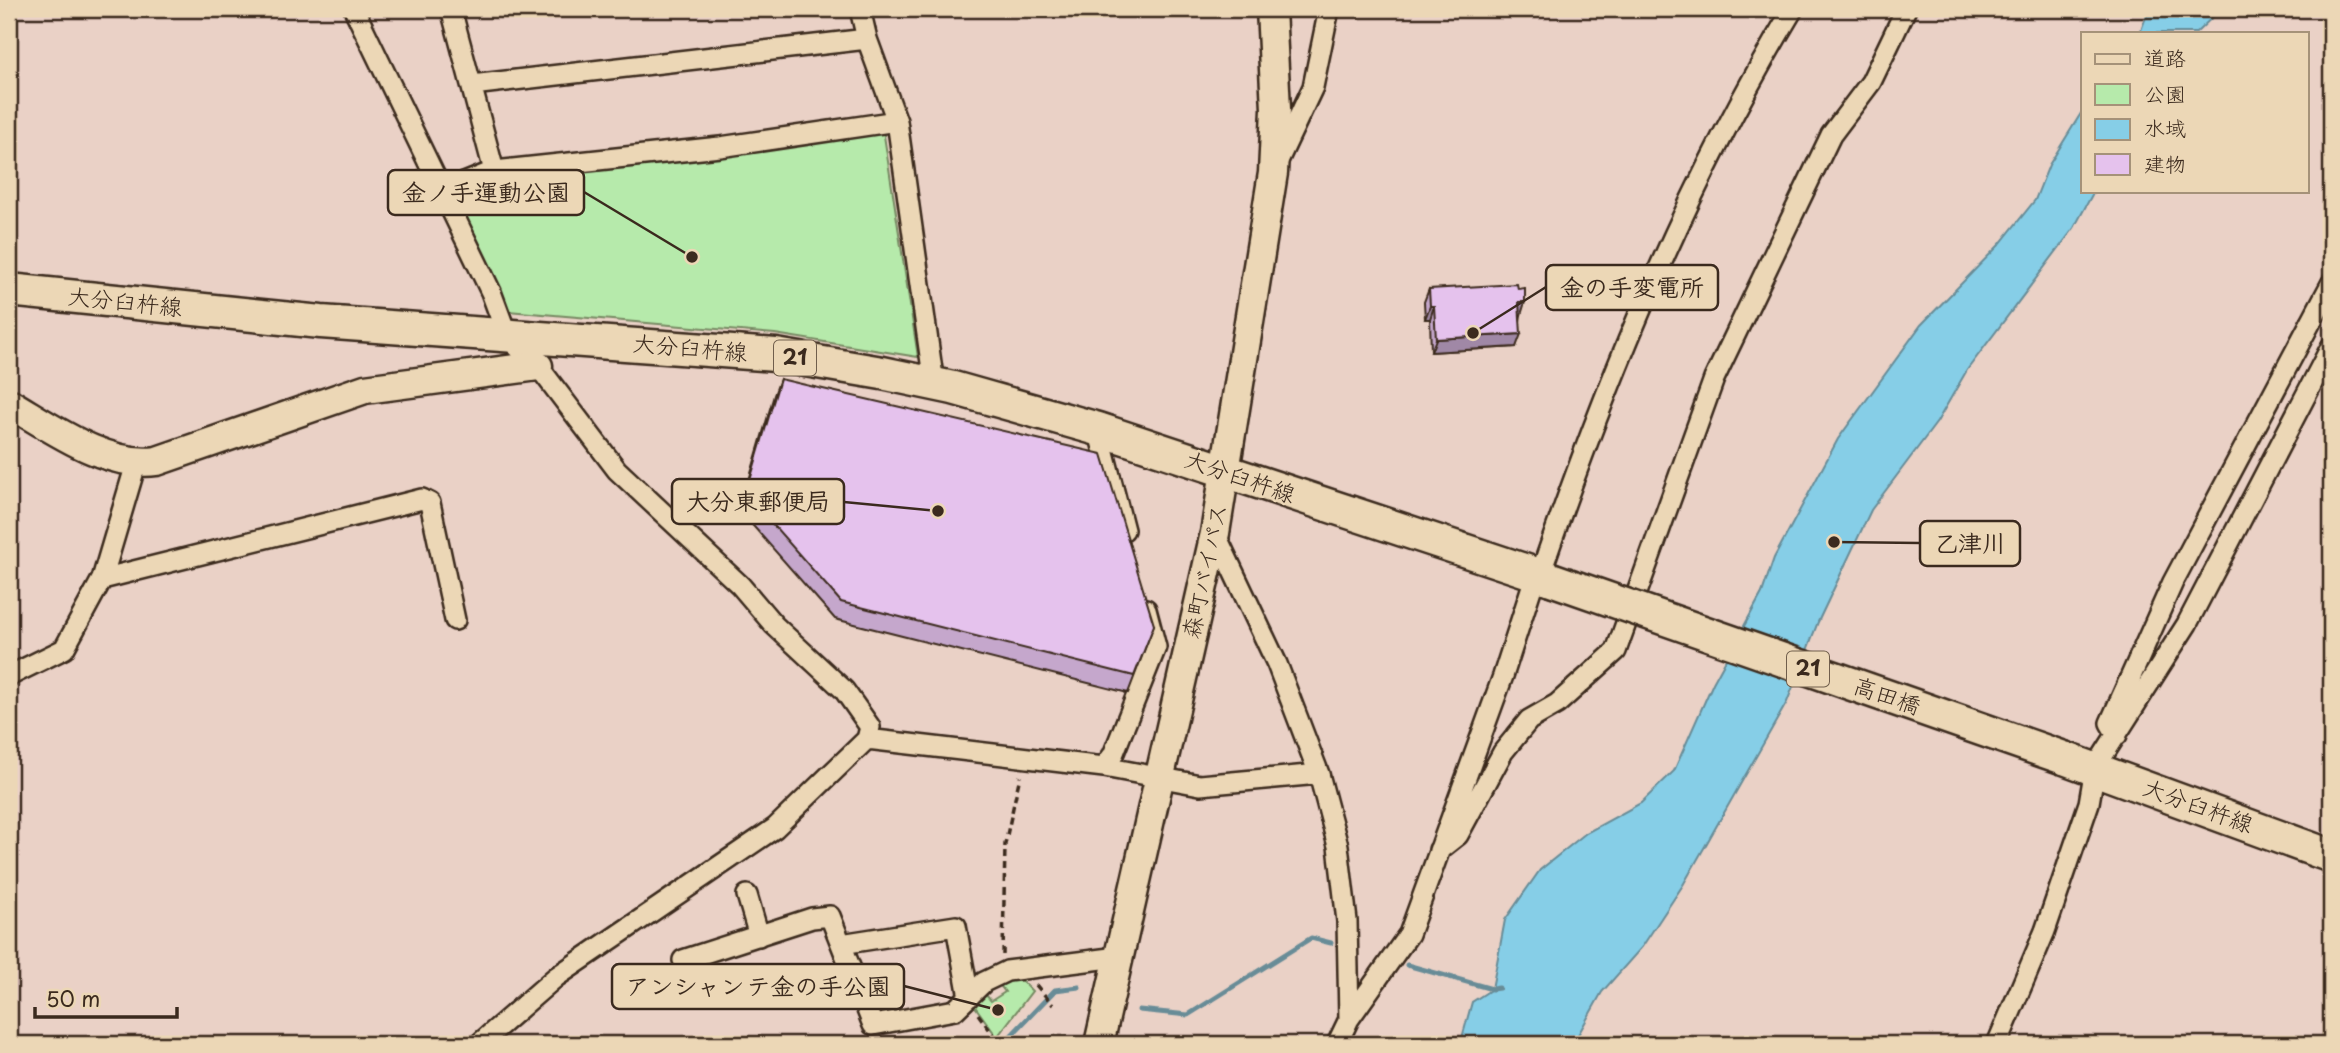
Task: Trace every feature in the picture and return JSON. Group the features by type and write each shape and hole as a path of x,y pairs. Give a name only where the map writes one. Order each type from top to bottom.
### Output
{"main road":[{"name":"森町バイパス","path":"1099,1044 1157,778 1215,533 1273,173 1276,109 1271,9"},
{"name":"大分臼杵線","path":"9,290 508,338 646,344 776,355 934,384 1098,429 1542,576"},
{"path":"9,403 72,440 136,464 158,461 365,389 538,366"},
{"name":"高田橋","path":"1542,576 2064,758"},
{"name":"大分臼杵線","path":"2064,758 2331,856"}],"street":[{"path":"354,9 492,292 508,338 538,366 617,470 740,585 774,625 844,690 870,727 867,739 775,828 556,977 479,1044"},
{"path":"451,9 494,172"},
{"path":"860,9 867,39 897,121 934,384"},
{"path":"1273,173 1313,86 1329,9"},
{"path":"1337,1044 1349,1019 1409,934 1542,576 1591,429 1632,327 1682,218 1763,59 1793,9"},
{"path":"1439,850 1458,835 1503,752 1529,719 1557,704 1616,651 1714,379 1831,135 1871,82 1906,9"},
{"path":"472,85 867,39"},
{"path":"442,192 494,172 720,147 897,121"},
{"path":"2117,735 2110,723 2173,582 2331,284"},
{"path":"1997,1044 2045,931 2088,803 2095,768 2187,624 2331,347"},
{"path":"1098,429 1128,544"},
{"path":"9,676 64,649 102,579 136,464"},
{"path":"102,579 422,499 430,503 456,620"},
{"path":"1215,533 1277,664 1319,774 1338,846 1347,921 1349,1019"},
{"path":"1104,767 1113,755 1156,647 1142,596"},
{"path":"867,739 1104,767 1200,785 1319,774"},
{"path":"747,895 759,936"},
{"path":"683,960 830,916 873,1025 956,1010 984,982 1007,971 1118,957"},
{"path":"841,944 956,926 969,996"}],"path":[{"path":"1008,962 1002,954 1005,844 1024,758"},
{"path":"1036,985 1054,1005"},
{"path":"969,996 973,1007 995,1037 987,1044"}],"green space":[{"path":"883,129 918,357 775,334 508,311 457,203 525,179"},
{"path":"1020,979 1032,991 997,1037 974,1005 986,995 991,1001 1005,992 999,984"}],"water":[{"path":"2149,9 2221,9 2197,32 2140,32"},
{"path":"2081,113 2081,192 2093,192 2074,228 1967,370 1937,422 1871,510 1818,622 1787,702 1683,885 1642,947 1602,992 1573,1044 1456,1044 1462,1038 1472,1002 1492,989 1505,920 1540,870 1586,833 1641,803 1674,771 1713,683 1762,593 1774,558 1838,439 1921,325 1999,245 2035,200 2049,165"}],"building":[{"path":"1517,284 1518,289 1525,288 1525,302 1519,302 1521,334 1436,339 1434,306 1430,306 1429,289"},
{"path":"780,379 1102,454 1154,625 1134,676 841,602 746,494"}],"waterway":[{"path":"1139,1010 1188,1015 1311,938 1331,943"},
{"path":"1407,965 1492,989 1499,988"},
{"path":"1003,1044 1055,990 1079,987"}],"place":[{"name":"金ノ手運動公園","path":"692,257"},
{"name":"金の手変電所","path":"1473,333"},
{"name":"大分東郵便局","path":"938,511"},
{"name":"乙津川","path":"1834,542"},
{"name":"アンシャンテ金の手公園","path":"998,1010"}]}
